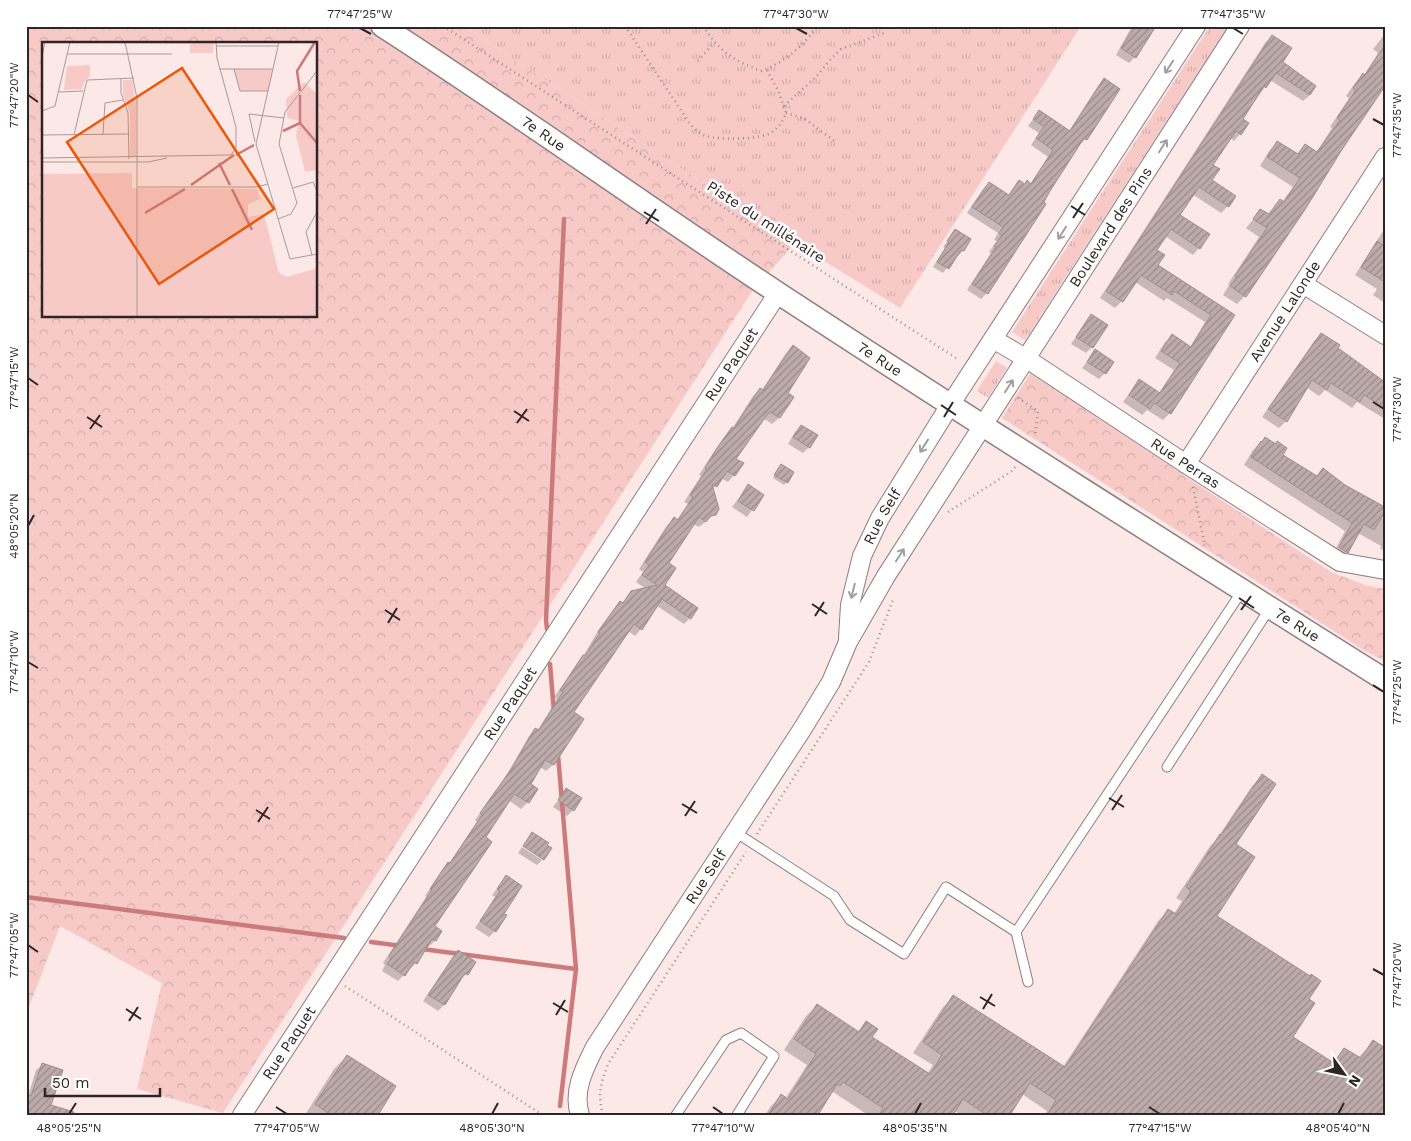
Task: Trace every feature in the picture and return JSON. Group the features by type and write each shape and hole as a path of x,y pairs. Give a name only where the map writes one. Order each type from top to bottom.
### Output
{"street":[{"name":"7e Rue","path":"382,26 470,83 778,293 983,427 1385,680"},
{"path":"950,405 1196,26"},
{"name":"Boulevard des Pins","path":"983,427 1240,26"},
{"name":"Avenue Lalonde","path":"1186,464 1385,157"},
{"path":"1303,284 1385,335"},
{"name":"Rue Paquet","path":"242,1115 778,293"},
{"name":"Rue Perras","path":"993,339 1027,359 1186,464 1340,562 1385,570"},
{"name":"Rue Self","path":"848,642 850,605 862,556 880,518 950,405"},
{"name":"Rue Self","path":"580,1115 578,1092 582,1073 595,1047 803,728 831,682 848,642 886,576 983,427"}],"lane":[{"path":"1016,932 1242,591"},
{"path":"1168,767 1270,608"},
{"path":"735,832 834,896 850,920 904,954 946,887 1016,932 1028,982"},
{"path":"676,1115 726,1040 741,1033 774,1056 736,1115"}],"path":[{"name":"Piste du millénaire","path":"443,26 974,370"},
{"path":"625,26 675,104 690,124 708,137 752,139 771,134 780,125 786,113 778,90 766,69"},
{"path":"703,26 714,43 745,65 762,71 776,65 802,45 817,26"},
{"path":"784,106 816,77 842,49 887,32"},
{"path":"698,61 714,43"},
{"path":"786,113 804,119 837,143"},
{"path":"1006,390 1038,411 1035,438 1025,453"},
{"path":"1186,464 1206,549 1208,569"},
{"path":"332,978 541,1114 546,1115"},
{"path":"603,1115 600,1104 600,1088 608,1064"}],"green space":[{"path":"26,26 463,26 795,243 751,293 223,1113 137,1089 162,983 60,926 26,1015"},
{"path":"463,26 1081,26 900,308 795,243"},
{"path":"1210,26 1228,26 1025,340 1012,332"},
{"path":"996,361 1007,368 988,398 977,391"},
{"path":"1031,372 1331,572 1365,585 1385,589 1385,661 1365,651 1002,418"}],"building":[{"path":"1135,26 1156,26 1136,58 1121,48"},
{"path":"1272,35 1292,48 1283,62 1316,86 1310,95 1276,73 1266,88 1264,86 1243,119 1249,123 1241,135 1236,131 1213,165 1220,169 1212,180 1236,196 1229,207 1199,187 1180,215 1210,234 1200,249 1171,229 1157,250 1165,255 1158,265 1235,315 1171,414 1154,403 1150,409 1129,395 1139,379 1160,393 1180,363 1161,351 1172,334 1191,347 1211,315 1174,291 1172,295 1141,275 1123,302 1106,291"},
{"path":"1385,45 1385,86 1246,297 1230,286 1267,228 1253,219 1260,209 1269,214 1280,199 1284,202 1300,178 1267,157 1277,141 1298,154 1305,144 1317,152 1340,120 1337,118 1356,90 1353,88 1363,73 1365,75"},
{"path":"1104,78 1120,89 1087,140 1084,138 1050,191 1044,202 1046,204 988,294 972,284 996,247 994,246 1002,235 999,233 1003,227 972,207 989,182 1009,195 1019,180 1025,184 1027,180 1031,184 1053,150 1036,138 1044,127 1033,119 1039,110 1070,131"},
{"path":"955,229 971,239 964,251 961,250 949,269 937,262"},
{"path":"1377,241 1385,246 1385,282 1361,267"},
{"path":"1091,314 1108,325 1093,348 1076,337"},
{"path":"1321,333 1340,345 1338,348 1385,382 1385,408 1364,395 1360,402 1331,383 1327,390 1312,380 1287,422 1268,409"},
{"path":"793,345 810,358 788,393 794,397 780,418 770,412 767,415 736,459 744,463 735,476 727,471 717,487 712,484 719,509 716,515 710,516 706,522 699,517 669,563 676,568 665,585 698,608 691,619 662,599 642,630 634,624 574,712 584,719 554,765 545,760 531,784 538,789 529,803 514,794 486,837 492,842 435,926 442,931 436,941 432,939 417,964 414,962 405,976 387,964 391,958 389,956 432,890 430,889 482,815 480,813 512,768 535,728 539,730 563,692 560,690 583,655 585,656 600,633 598,632 620,601 623,603 631,591 657,585 642,575 649,565 645,562 674,517 678,520 693,497 690,495 707,469 705,468 717,448 732,427 734,428 760,388 763,390"},
{"path":"1095,349 1114,362 1106,374 1087,362"},
{"path":"801,425 818,435 810,448 793,437"},
{"path":"1265,437 1276,444 1277,441 1287,448 1283,455 1317,476 1323,468 1345,485 1385,507 1385,512 1374,530 1364,524 1348,553 1339,547 1352,523 1251,457"},
{"path":"781,464 794,472 788,483 774,475"},
{"path":"748,484 764,495 754,511 738,501"},
{"path":"1262,774 1276,784 1236,844 1255,857 1217,916 1310,976 1311,974 1321,981 1309,999 1315,1003 1293,1037 1334,1063 1344,1048 1361,1058 1373,1040 1385,1048 1385,1115 1047,1115 1056,1100 1030,1083 1010,1115 987,1115 963,1099 953,1115 879,1115 883,1108 843,1082 840,1086 837,1084 818,1115 768,1115 781,1094 788,1099 816,1054 794,1039 817,1004 859,1032 866,1021 878,1029 872,1037 930,1074 942,1055 923,1042 953,995 1065,1067 1168,909 1176,914 1191,891 1186,887"},
{"path":"566,788 582,798 574,811 558,800"},
{"path":"532,832 549,843 547,845 552,848 544,860 523,846"},
{"path":"506,875 522,886 504,914 507,915 496,932 480,921 500,891 497,889"},
{"path":"458,950 476,962 468,975 465,973 445,1005 428,995"},
{"path":"347,1055 396,1086 378,1115 331,1115 315,1104"},
{"path":"42,1063 63,1070 51,1105 74,1112 73,1115 26,1115 26,1094 31,1096"}],"waterway":[{"path":"547,629 564,219"},
{"path":"550,664 554,712"},
{"path":"558,755 576,969 560,1106"},
{"path":"26,897 344,938"},
{"path":"371,942 402,946"},
{"path":"422,949 576,969"}]}
